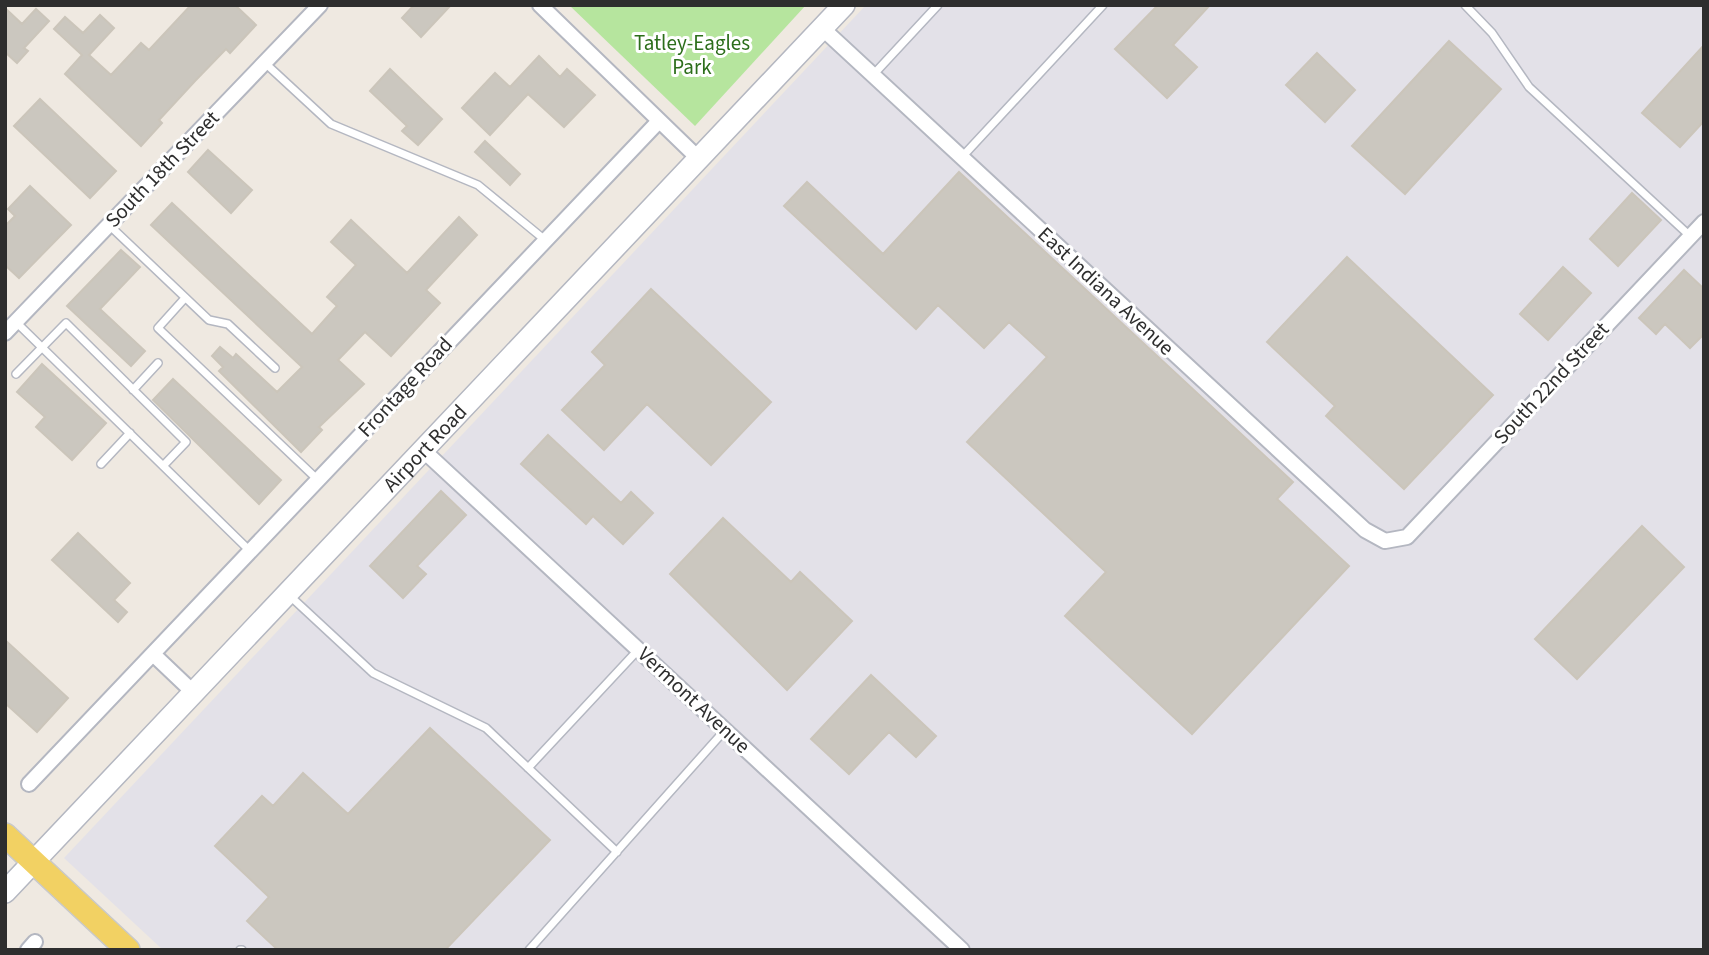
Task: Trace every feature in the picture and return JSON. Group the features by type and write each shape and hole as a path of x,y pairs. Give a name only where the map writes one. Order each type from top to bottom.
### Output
{"main road":[{"name":"Airport Road","path":"5,892 844,5"},
{"path":"5,835 128,950"}],"street":[{"name":"South 18th Street","path":"10,327 320,5"},
{"path":"540,5 700,160"},
{"name":"East Indiana Avenue","path":"822,28 1365,530 1385,541 1396,541"},
{"name":"Frontage Road","path":"29,784 659,121"},
{"name":"South 22nd Street","path":"1396,541 1407,537 1704,222"},
{"name":"Vermont Avenue","path":"424,451 962,950"},
{"path":"153,654 194,693"}],"lane":[{"path":"873,75 938,5"},
{"path":"962,157 1103,5"},
{"path":"1465,5 1492,33 1529,87 1690,236"},
{"path":"264,63 331,124 478,185 545,240"},
{"path":"108,225 209,320 228,324 275,368"},
{"path":"185,298 158,328 318,480"},
{"path":"16,374 66,323 186,442 163,466"},
{"path":"10,327 42,348 250,551"},
{"path":"133,390 158,363"},
{"path":"100,464 130,433"},
{"path":"288,594 373,673 486,728 617,852"},
{"path":"528,768 639,650"},
{"path":"529,950 726,729"}],"shaded area":[{"path":"866,5 1704,5 1704,950 163,950 64,858"}],"green space":[{"name":"Tatley-Eagles Park","path":"569,5 806,5 695,126"}],"building":[{"path":"191,5 235,5 256,25 230,53 226,49 195,81 159,120 162,123 141,146 65,74 82,55 54,29 65,17 83,33 100,15 114,28 89,55 111,75 141,43 149,50"},
{"path":"414,5 451,5 421,37 402,18"},
{"path":"1158,5 1210,5 1173,45 1197,67 1167,98 1115,49"},
{"path":"5,8 22,24 36,9 49,21 24,48 28,51 17,63 5,52"},
{"path":"1449,41 1501,89 1405,194 1352,146"},
{"path":"1704,45 1704,121 1680,147 1642,113"},
{"path":"1317,53 1355,90 1325,122 1286,85"},
{"path":"539,56 560,77 567,69 595,95 564,127 528,94 490,135 462,108 495,73 510,87"},
{"path":"390,69 442,119 418,145 402,131 407,126 370,91"},
{"path":"40,99 116,171 90,198 14,126"},
{"path":"485,141 520,174 510,185 475,152"},
{"path":"208,150 252,190 231,213 188,172"},
{"path":"959,172 1293,482 1277,499 1349,566 1192,734 1065,616 1106,572 967,442 1047,357 1009,322 984,348 938,305 916,329 784,206 807,182 883,254"},
{"path":"30,186 71,225 19,278 5,265 5,226 15,216 8,209"},
{"path":"1632,193 1661,220 1618,266 1590,239"},
{"path":"172,203 312,334 337,306 327,297 356,265 331,242 351,220 407,273 459,217 477,235 426,290 440,303 391,356 365,332 338,360 364,384 319,427 322,430 301,452 219,371 223,367 212,356 220,347 233,358 236,354 277,392 302,367 151,225"},
{"path":"121,250 140,267 100,309 145,351 131,366 67,306"},
{"path":"1347,257 1493,395 1404,489 1326,416 1335,406 1267,342"},
{"path":"1563,267 1591,293 1548,340 1520,314"},
{"path":"1684,270 1704,289 1704,334 1690,348 1665,324 1656,334 1639,318"},
{"path":"651,289 771,402 711,465 647,404 604,450 562,410 605,365 592,352"},
{"path":"42,364 106,423 72,460 36,427 45,417 17,392"},
{"path":"173,379 281,480 259,504 153,400"},
{"path":"548,435 621,503 631,492 653,513 623,544 593,516 586,524 521,464"},
{"path":"441,491 466,515 417,566 426,574 403,598 370,566"},
{"path":"723,518 791,582 800,572 852,621 787,690 670,574"},
{"path":"1642,526 1684,567 1577,679 1535,639"},
{"path":"78,533 130,583 114,600 127,612 118,622 52,560"},
{"path":"5,640 68,698 37,732 5,703"},
{"path":"871,675 936,736 916,757 889,732 849,774 811,739"},
{"path":"430,728 550,840 445,950 278,950 247,921 269,897 215,846 262,796 273,806 303,773 348,814"}]}
